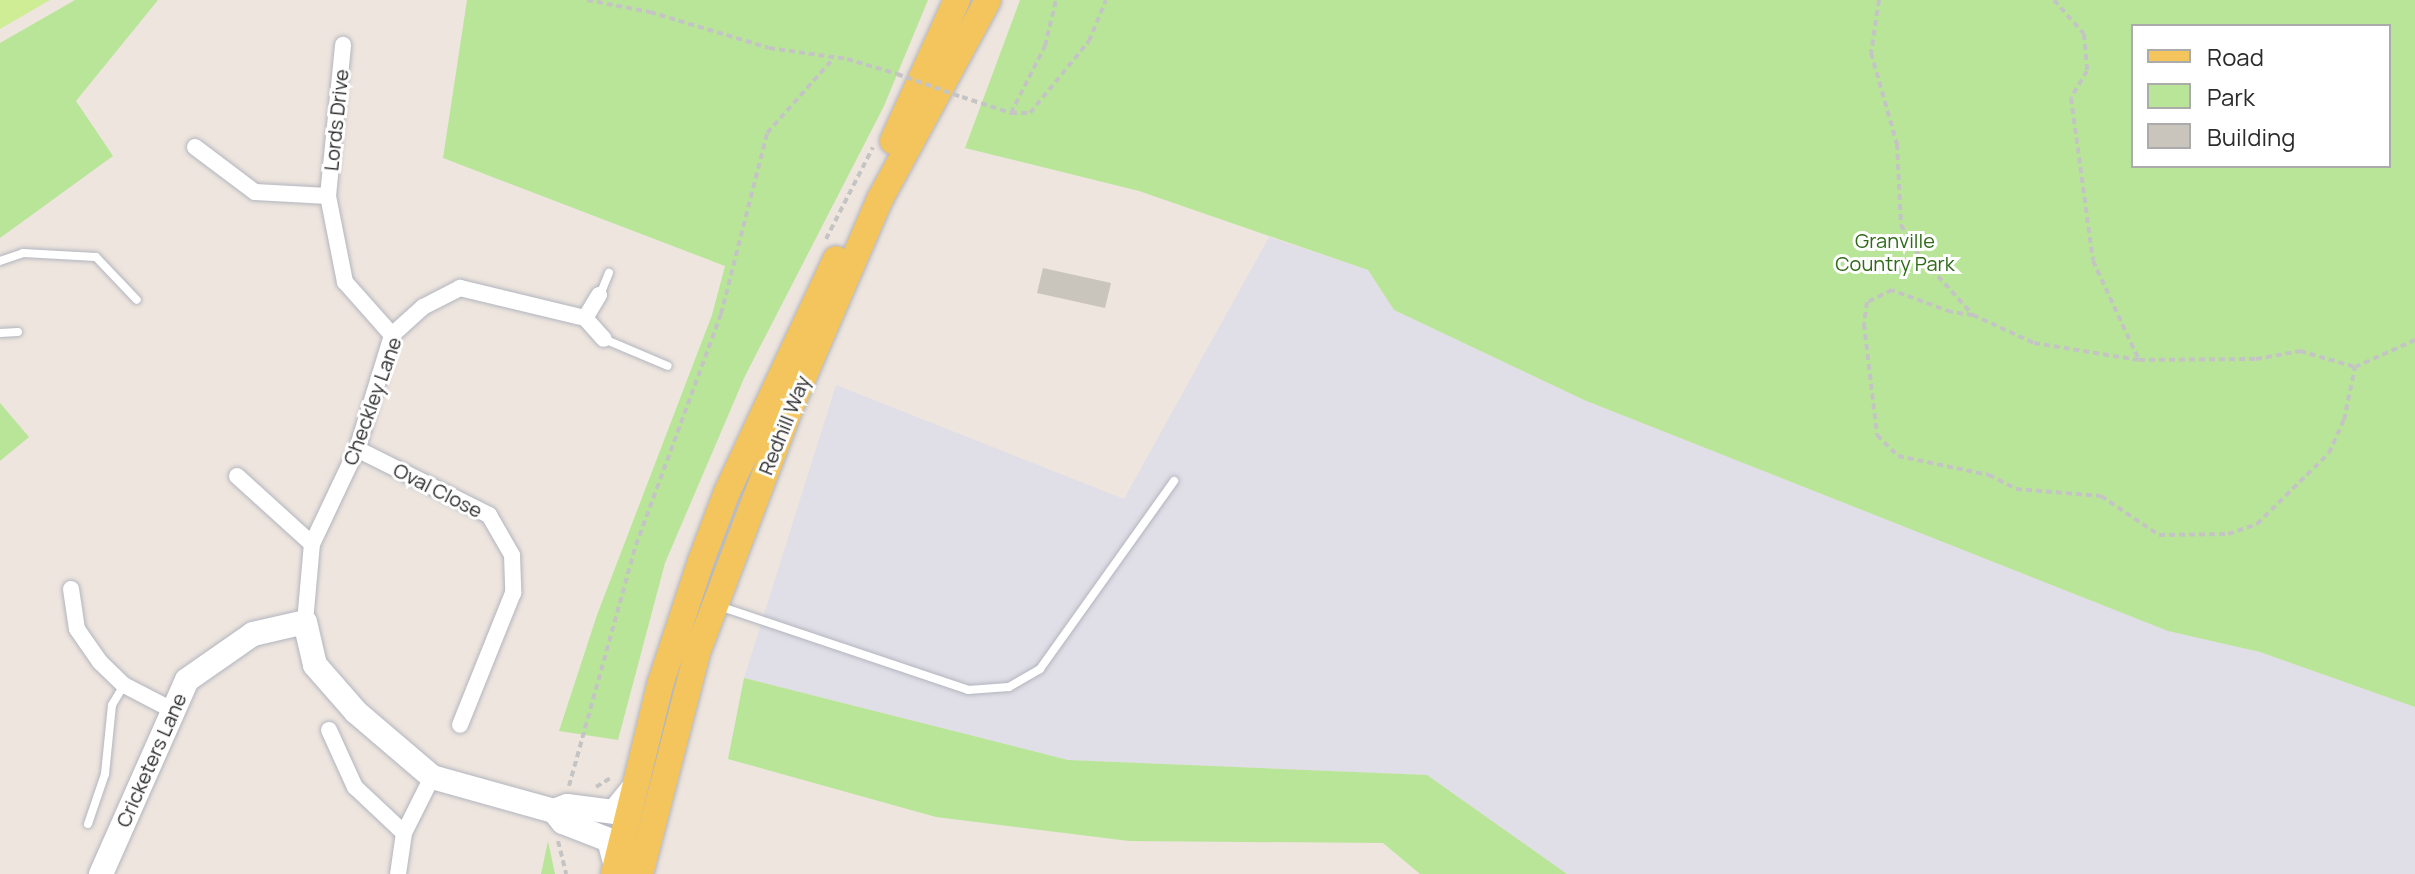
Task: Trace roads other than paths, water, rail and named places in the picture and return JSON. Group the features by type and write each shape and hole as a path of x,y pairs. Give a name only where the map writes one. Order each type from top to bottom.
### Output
{"main road":[{"name":"Redhill Way","path":"623,871 634,787 660,685 727,492 936,54 957,0"},
{"name":"Redhill Way","path":"623,871 671,740 714,604 880,199 983,5"}],"street":[{"name":"Lords Drive","path":"343,45 328,196 345,282 392,335"},
{"name":"Lords Drive","path":"195,147 255,192 328,196"},
{"name":"Checkley Lane","path":"585,318 460,288 423,307 392,335 357,449 312,544 305,622 315,665 356,712 432,777 609,840 623,871"},
{"path":"599,295 585,318 604,339"},
{"name":"Oval Close","path":"357,449 489,515 512,555 513,593 460,725"},
{"path":"237,476 312,544"},
{"path":"71,589 77,629 124,685 172,710"},
{"name":"Cricketers Lane","path":"101,874 187,680 253,634 305,622"},
{"path":"329,730 355,787 404,833"},
{"path":"398,874 404,833 432,777"},
{"name":"Checkley Lane","path":"557,820 567,806 614,812 634,787"}],"lane":[{"path":"0,261 23,253 96,257 137,300"},
{"path":"599,295 609,273"},
{"path":"0,333 18,332"},
{"path":"604,339 668,366"},
{"path":"714,604 968,690 1009,687 1040,669 1174,481"},
{"path":"88,824 105,774 112,705 124,685"}],"park label":[{"name":"Granville Country Park","path":"1895,252"}]}
